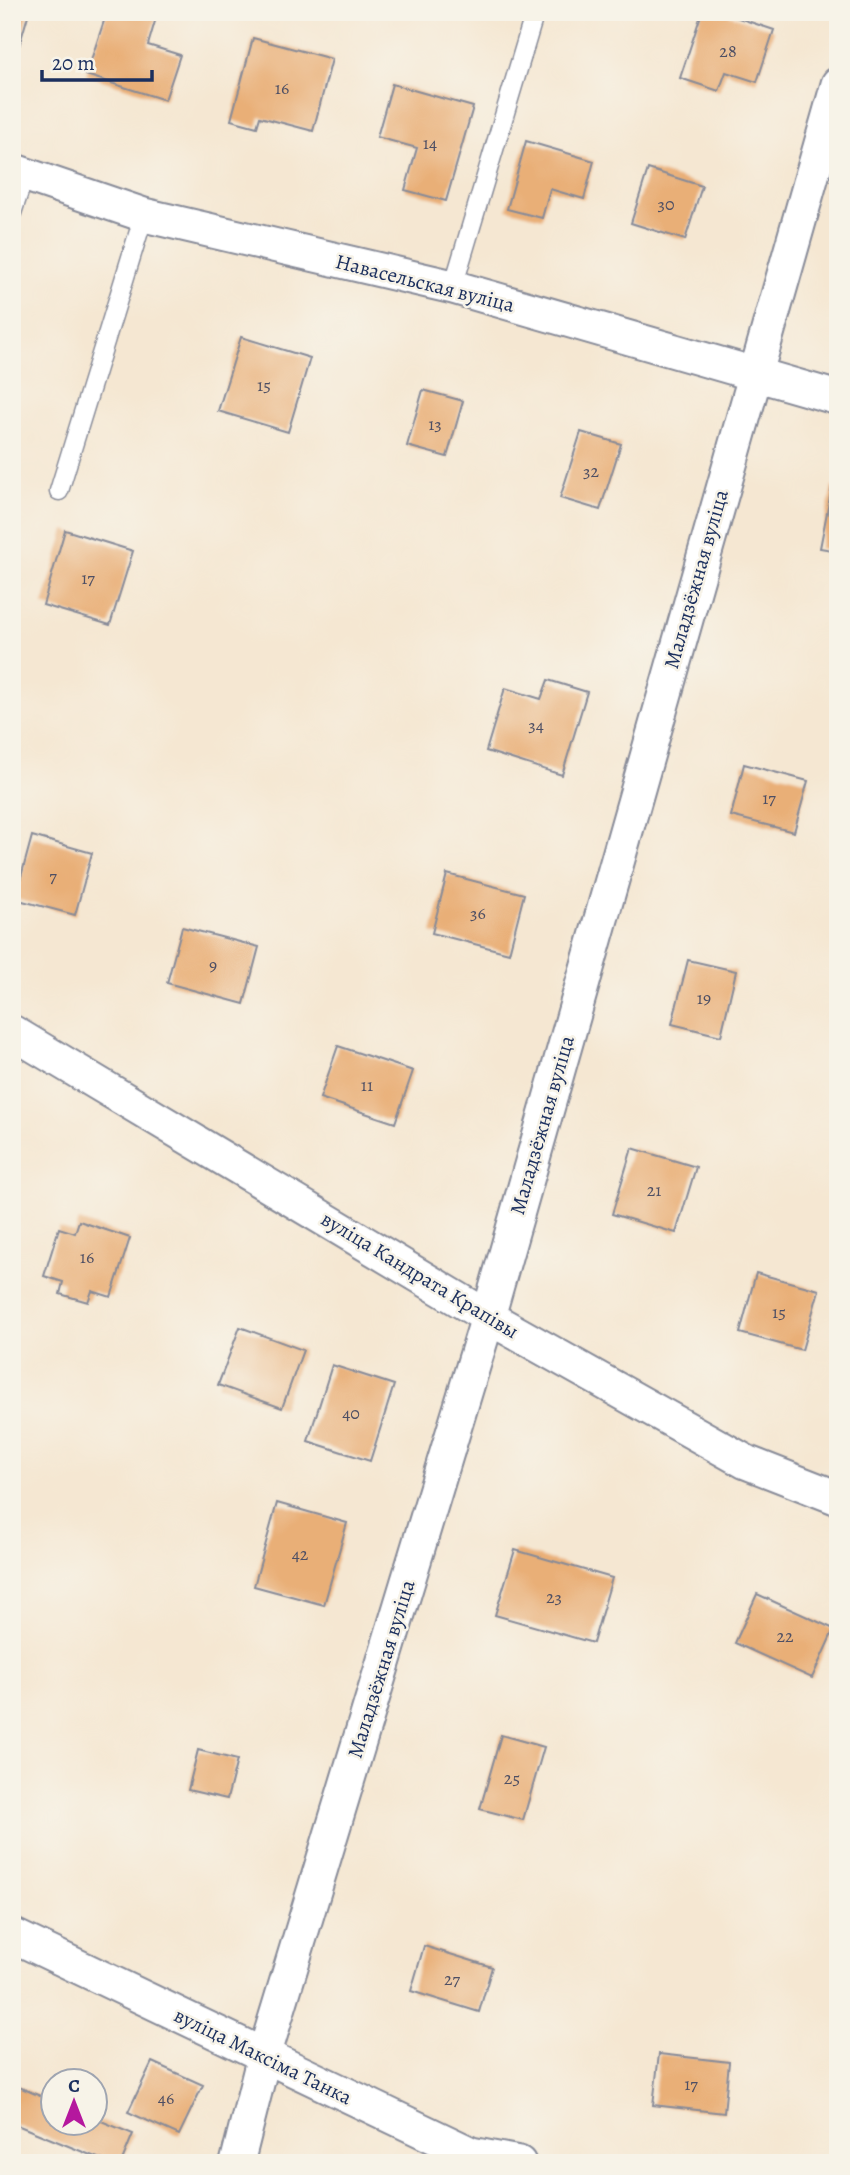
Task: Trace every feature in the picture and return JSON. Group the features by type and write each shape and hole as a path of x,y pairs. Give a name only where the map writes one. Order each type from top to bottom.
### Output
{"street":[{"name":"Маладзёжная вуліца","path":"237,2163 264,2056 488,1317 838,84"},
{"name":"Навасельская вуліца","path":"19,172 144,215 453,287 754,376 838,398"},
{"name":"вуліца Кандрата Крапівы","path":"12,1032 488,1317 746,1462 838,1498"},
{"name":"вуліца Максіма Танка","path":"12,1936 471,2154 519,2163"}],"lane":[{"path":"453,287 536,12"},
{"path":"12,213 19,172"},
{"path":"59,491 144,215"}],"building":[{"path":"12,12 29,12 17,53 12,51"},
{"path":"107,12 139,12 156,18 148,45 180,55 165,100 86,75"},
{"path":"702,12 721,12 774,30 757,82 726,72 719,91 680,78"},
{"path":"253,38 332,59 313,131 260,117 257,127 231,120"},
{"path":"392,84 473,107 446,201 405,190 417,148 377,137"},
{"path":"526,141 594,161 584,199 550,189 542,218 507,209"},
{"path":"648,169 702,186 685,240 631,223"},
{"path":"241,337 310,358 288,432 218,411"},
{"path":"423,390 463,401 447,457 407,446"},
{"path":"581,432 621,444 600,510 560,498"},
{"path":"832,487 838,488 838,551 820,548"},
{"path":"65,530 133,551 110,625 43,605"},
{"path":"548,680 587,692 562,775 486,751 505,688 541,699"},
{"path":"744,764 808,781 794,832 731,816"},
{"path":"32,836 92,853 75,915 15,899"},
{"path":"447,874 524,894 509,953 432,933"},
{"path":"182,927 259,947 244,1004 167,983"},
{"path":"688,960 736,971 721,1036 672,1024"},
{"path":"338,1046 413,1071 395,1123 320,1098"},
{"path":"632,1148 696,1167 676,1233 612,1214"},
{"path":"79,1221 130,1238 111,1297 92,1291 88,1302 60,1294 63,1282 44,1276 59,1228 75,1233"},
{"path":"756,1273 819,1290 802,1350 740,1333"},
{"path":"240,1327 303,1350 282,1408 218,1385"},
{"path":"332,1365 394,1385 370,1461 308,1441"},
{"path":"277,1503 347,1523 324,1605 254,1586"},
{"path":"515,1550 612,1578 593,1643 495,1615"},
{"path":"757,1594 834,1629 812,1678 735,1643"},
{"path":"501,1735 544,1747 523,1820 480,1809"},
{"path":"198,1750 237,1760 227,1799 188,1790"},
{"path":"424,1946 492,1967 479,2012 411,1991"},
{"path":"659,2054 729,2062 724,2113 653,2105"},
{"path":"152,2062 203,2085 179,2135 128,2112"},
{"path":"12,2084 38,2095 38,2134 12,2123"},
{"path":"108,2124 133,2134 121,2163 110,2163 44,2136 108,2136"}]}
